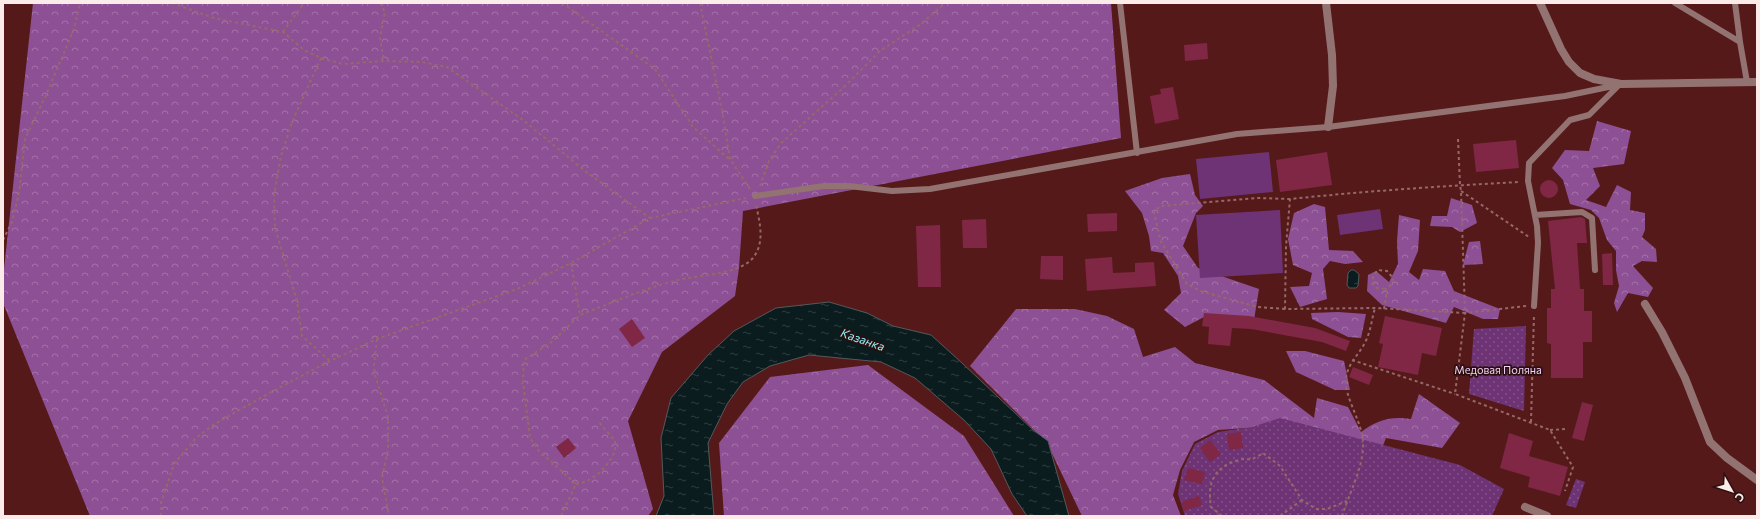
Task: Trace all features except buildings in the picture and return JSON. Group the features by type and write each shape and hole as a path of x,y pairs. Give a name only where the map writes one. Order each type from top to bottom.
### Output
{"street":[{"path":"1326,3 1332,55 1333,86 1328,127"},
{"path":"1540,3 1561,49 1569,62 1580,73 1594,79 1620,84 1757,82"},
{"path":"1645,304 1662,332 1685,378 1710,442 1727,458 1757,480"},
{"path":"1525,507 1547,516"}],"lane":[{"path":"1120,3 1137,153"},
{"path":"1675,3 1740,42"},
{"path":"1735,3 1747,82"},
{"path":"755,196 824,186 849,186 892,191 930,189 1237,134 1328,127 1565,96 1620,84"},
{"path":"1534,306 1538,243 1535,215 1528,181 1529,163 1570,120 1588,115 1620,84"},
{"path":"1535,215 1582,212 1592,218 1595,270"}],"path":[{"path":"3,240 12,222 19,193 25,139 74,29 80,3"},
{"path":"172,3 214,18 283,32 304,50 321,58 344,64 422,62 447,67 523,120 585,171 650,218"},
{"path":"283,32 304,3"},
{"path":"380,3 385,12 380,38 384,62"},
{"path":"562,3 655,68 693,127 730,159 755,196 761,234 760,243 755,255 748,263 722,272 677,280 580,315 553,341 524,360 523,382 530,438 539,451 576,484"},
{"path":"700,3 722,110 730,159"},
{"path":"755,196 769,161 781,143 843,88 880,51 921,24 944,3"},
{"path":"321,58 292,122 281,156 274,195 275,228 297,301 302,336 330,361"},
{"path":"1456,394 1465,313 1458,139"},
{"path":"1528,181 1393,189 1290,199 1258,198 1160,206 1154,213 1161,242 1187,284 1200,291 1258,307 1384,308 1465,313 1534,306 1531,422"},
{"path":"1461,191 1538,243"},
{"path":"161,516 161,503 174,464 196,438 231,414 330,361 377,339 517,290 571,263 650,218 755,196"},
{"path":"1285,308 1286,246 1290,199"},
{"path":"571,263 580,315"},
{"path":"1384,308 1386,289 1392,282 1392,275 1384,269 1378,270 1373,276 1373,282 1377,288 1386,289"},
{"path":"1342,516 1360,463 1363,442 1359,422 1349,398 1345,379 1352,360 1367,339 1374,308"},
{"path":"377,339 374,364 375,374 388,417 388,450 382,478 389,516"},
{"path":"1352,360 1456,394 1550,430 1566,429"},
{"path":"560,516 576,484 591,478 602,470 615,452 615,441 598,421"},
{"path":"1550,430 1573,467 1566,491"},
{"path":"1222,516 1211,507 1209,494 1211,483 1217,472 1235,461 1252,459 1263,453 1280,466 1302,500 1316,509 1327,509 1347,501"},
{"path":"1280,516 1302,500"}],"green space":[{"path":"33,3 1111,3 1121,138 743,211 739,268 735,296 662,352 628,421 653,509 648,516 90,516 3,303 3,278"},
{"path":"1597,121 1631,131 1624,164 1593,168 1600,186 1586,200 1606,207 1617,185 1631,192 1630,210 1645,213 1645,230 1642,237 1656,249 1657,262 1642,261 1633,266 1653,288 1648,297 1628,293 1617,312 1614,303 1619,286 1616,270 1616,251 1607,240 1599,218 1591,210 1570,204 1563,180 1552,168 1565,150 1589,151"},
{"path":"1269,152 1273,192 1200,199 1196,159"},
{"path":"1190,174 1195,195 1203,206 1196,213 1183,246 1198,268 1259,289 1254,320 1206,316 1185,327 1164,310 1181,293 1178,276 1163,253 1151,251 1149,236 1142,213 1125,191 1162,178"},
{"path":"1451,198 1472,205 1477,223 1460,232 1452,227 1430,226 1432,216 1447,216"},
{"path":"1314,204 1325,207 1329,250 1353,251 1363,262 1345,264 1330,261 1323,269 1327,299 1300,307 1290,287 1309,286 1312,273 1293,265 1288,239 1294,213"},
{"path":"1380,209 1383,229 1340,235 1337,215"},
{"path":"1280,210 1283,273 1200,278 1196,215"},
{"path":"1399,215 1420,220 1418,251 1409,272 1419,280 1423,269 1445,271 1454,291 1500,309 1498,319 1483,319 1454,307 1446,323 1382,305 1367,291 1368,275 1376,271 1389,282 1398,264 1397,241"},
{"path":"1480,241 1483,264 1463,265 1469,242"},
{"path":"1016,309 1075,309 1107,316 1134,329 1143,357 1175,347 1195,363 1264,380 1314,418 1317,398 1348,407 1361,432 1373,424 1384,420 1397,418 1411,419 1419,394 1460,423 1442,448 1386,438 1373,470 1270,457 1246,428 1218,430 1194,442 1180,470 1173,495 1181,516 1082,516 1047,443 970,366"},
{"path":"1338,312 1366,314 1361,338 1348,337 1312,319 1311,313"},
{"name":"Медовая Поляна","path":"1526,326 1524,411 1469,394 1474,329"},
{"path":"1286,351 1305,351 1344,361 1350,390 1335,390 1296,372"},
{"path":"868,365 964,436 1014,516 724,516 719,443 770,377"},
{"path":"1280,418 1460,465 1504,489 1492,516 1185,516 1178,494 1182,471 1195,444 1218,432 1252,427"},
{"path":"1576,479 1585,482 1576,508 1566,505"}],"water":[{"path":"1351,270 1354,270 1359,274 1358,286 1356,288 1349,288 1347,285 1348,273"},
{"name":"Казанка","path":"829,302 867,313 893,326 931,335 1033,430 1048,441 1069,516 1027,516 1012,494 991,449 964,420 915,378 881,362 809,355 770,366 743,382 727,404 708,443 714,516 656,516 664,496 661,438 671,398 708,355 734,331 776,308"}]}
